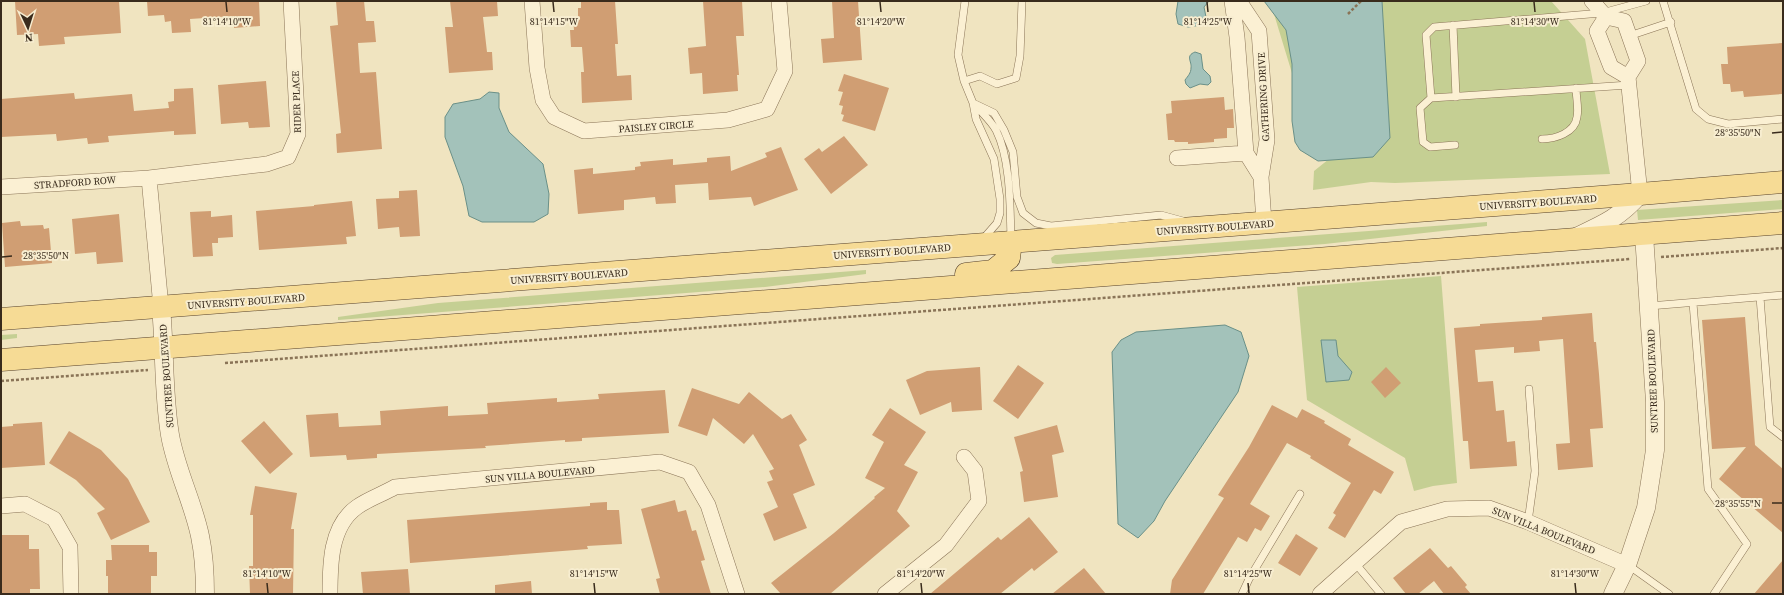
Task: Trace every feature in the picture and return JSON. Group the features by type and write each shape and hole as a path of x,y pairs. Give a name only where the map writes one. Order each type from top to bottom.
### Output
{"main road":[{"name":"UNIVERSITY BOULEVARD","path":"1,319 1783,182"},
{"path":"1,360 1783,223"},
{"path":"803,298 994,271 1009,258 1011,242"}],"street":[{"name":"RIDER PLACE","path":"149,178 267,164 288,157 298,134 291,1"},
{"name":"PAISLEY CIRCLE","path":"532,1 537,68 543,100 554,117 584,131 728,120 766,109 785,71 779,1"},
{"path":"1232,1 1237,37 1246,153 1261,177"},
{"name":"GATHERING DRIVE","path":"1239,1 1259,31 1267,140 1261,177 1264,223"},
{"path":"1572,239 1613,220 1629,207 1640,194 1629,81 1638,61 1624,21 1604,15 1592,1"},
{"path":"1604,15 1597,31 1611,67 1629,81"},
{"path":"1176,158 1246,153"},
{"name":"STRADFORD ROW","path":"1,187 149,178"},
{"name":"SUNTREE BOULEVARD","path":"149,178 161,307 164,372 170,434 176,460 201,537 205,594"},
{"name":"SUNTREE BOULEVARD","path":"1613,594 1627,565 1646,508 1655,450 1655,402 1644,234"},
{"path":"885,594 946,545 978,501 975,471 964,457"},
{"name":"SUN VILLA BOULEVARD","path":"330,594 330,558 342,521 357,507 395,488 660,462 689,472 708,505 737,594"},
{"path":"1,506 25,504 54,519 70,547 71,594"},
{"name":"SUN VILLA BOULEVARD","path":"1320,594 1401,522 1447,509 1489,508 1528,522 1627,565"}],"lane":[{"path":"965,1 958,55 964,81 973,103 976,119 994,159 1000,199 1000,213 996,224 978,245"},
{"path":"964,81 980,76 997,84 1016,78 1020,56 1022,1"},
{"path":"1431,98 1426,35 1434,27 1604,15 1646,1"},
{"path":"1663,1 1671,22 1696,109 1708,119 1728,124 1783,119"},
{"path":"1629,36 1671,22"},
{"path":"1453,25 1456,97"},
{"path":"1455,145 1430,147 1423,142 1420,108 1431,98 1576,88 1629,81"},
{"path":"1542,140 1560,136 1570,130 1577,118 1576,88"},
{"path":"973,103 994,113 1004,130 1013,152 1017,197 1023,212 1036,223 1051,226 1161,215 1207,227"},
{"path":"973,103 995,129 1002,150 1008,179 1011,242"},
{"path":"1649,306 1783,295"},
{"path":"1760,297 1770,427 1783,437"},
{"path":"1693,303 1708,489 1747,544 1714,594"},
{"path":"1528,522 1535,471 1529,389"},
{"path":"1242,594 1249,579 1300,494"},
{"path":"1355,562 1381,594"},
{"path":"1627,565 1669,594"}],"path":[{"path":"1348,14 1361,1"},
{"path":"224,364 1783,248"},
{"path":"1,382 141,370"}],"green space":[{"path":"1270,1 1551,1 1585,39 1610,174 1395,183 1371,182 1313,190 1314,171 1329,159 1295,83"},
{"path":"1783,200 1783,209 1638,220 1637,210"},
{"path":"1487,222 1487,226 1325,244 1057,264 1052,263 1051,258 1055,255"},
{"path":"866,270 866,274 765,287 338,320 338,317 438,303"},
{"path":"1441,276 1457,483 1433,486 1414,491 1405,458 1307,400 1297,287"},
{"path":"17,334 17,338 1,340 1,335"}],"water":[{"path":"1178,1 1209,1 1204,7 1206,17 1202,25 1188,27 1178,24 1176,14"},
{"path":"1264,1 1382,1 1390,138 1373,157 1318,161 1300,150 1295,142 1292,121 1292,64 1286,30"},
{"path":"1195,52 1201,54 1203,69 1210,76 1211,82 1208,85 1200,84 1190,88 1186,84 1185,80 1191,70 1190,55"},
{"path":"489,92 499,93 499,108 509,132 543,164 549,194 548,214 534,222 482,222 469,216 463,186 445,137 445,117 453,104 480,99"},
{"path":"1225,325 1241,332 1249,356 1238,392 1165,501 1154,521 1138,538 1118,524 1112,352 1121,340 1136,332"},
{"path":"1321,340 1336,340 1338,356 1352,372 1349,380 1326,382"}],"building":[{"path":"15,1 119,1 121,33 64,37 65,44 39,46 38,34 17,35"},
{"path":"147,1 259,1 260,26 234,28 234,16 190,19 191,32 172,33 171,21 165,22 164,15 148,16"},
{"path":"336,1 364,1 366,21 374,21 376,42 358,43 360,73 376,72 382,149 337,153 336,134 341,133 330,26 338,25"},
{"path":"450,1 497,1 498,16 483,17 487,52 492,52 493,70 449,73 445,27 453,27"},
{"path":"581,1 615,1 618,44 615,44 617,76 631,75 632,100 582,103 581,72 584,72 582,47 571,47 570,30 574,30 573,17 578,16 578,8 581,8"},
{"path":"703,1 742,1 744,36 736,36 739,75 737,75 738,91 703,94 702,73 690,74 688,48 706,46"},
{"path":"832,1 858,1 862,60 823,63 821,39 834,38"},
{"path":"1783,43 1782,94 1744,97 1743,91 1731,92 1730,84 1723,84 1721,64 1728,64 1727,47"},
{"path":"844,74 889,88 875,131 842,121 844,115 841,114 843,106 839,105 843,92 838,91"},
{"path":"266,81 270,127 249,128 248,122 221,124 218,85"},
{"path":"193,88 196,134 174,135 174,131 108,136 109,142 88,144 87,138 57,141 56,134 1,137 1,99 74,93 75,99 132,94 134,111 169,108 168,102 174,101 174,89"},
{"path":"1224,97 1225,110 1233,109 1234,128 1227,128 1227,138 1214,139 1214,142 1188,144 1188,142 1175,142 1174,140 1168,140 1166,114 1172,113 1171,101"},
{"path":"844,136 868,165 831,194 804,159 819,148 822,152"},
{"path":"781,147 798,190 754,206 751,197 709,200 708,183 675,185 676,203 656,204 655,197 624,200 624,210 578,214 574,170 593,168 593,174 635,170 635,167 641,166 640,162 673,159 673,165 707,162 707,158 730,156 731,171 767,157 765,153"},
{"path":"417,190 420,236 400,237 399,227 378,229 376,199 399,198 399,191"},
{"path":"352,201 356,236 346,237 347,244 259,250 256,211"},
{"path":"211,211 211,217 232,215 233,237 218,238 218,243 212,243 213,256 193,257 190,212"},
{"path":"119,214 123,262 97,264 96,252 75,254 72,219"},
{"path":"20,221 21,226 43,225 44,229 49,228 52,263 5,267 2,223"},
{"path":"1592,313 1594,342 1596,342 1603,428 1590,429 1593,467 1558,470 1556,444 1570,443 1563,339 1539,341 1540,351 1514,353 1514,347 1475,350 1478,382 1493,381 1496,411 1504,410 1507,442 1515,441 1517,466 1470,469 1468,441 1463,441 1454,328 1480,326 1480,324 1542,320 1542,317"},
{"path":"1745,317 1755,445 1783,469 1783,533 1719,479 1746,447 1712,449 1702,320"},
{"path":"1018,365 1044,383 1018,419 993,401"},
{"path":"980,367 982,410 952,412 951,402 920,415 906,380 927,371"},
{"path":"1386,367 1401,383 1385,398 1371,382"},
{"path":"692,388 739,404 749,392 782,419 791,414 807,440 799,445 815,485 793,494 807,528 774,541 763,514 778,507 767,482 773,480 769,471 774,469 753,434 744,444 713,418 707,436 678,426"},
{"path":"665,390 669,433 582,438 582,441 565,442 565,440 485,446 486,448 377,454 377,458 347,460 346,455 310,457 306,415 338,413 339,427 381,425 380,411 448,406 448,416 488,414 487,403 557,398 557,402 599,399 598,394"},
{"path":"1272,405 1297,418 1302,409 1325,421 1324,423 1351,439 1348,445 1394,472 1381,494 1374,490 1345,538 1328,528 1336,515 1333,513 1351,483 1310,458 1311,456 1287,443 1250,504 1270,516 1261,531 1255,528 1247,542 1238,537 1203,594 1170,594 1172,580 1224,498 1218,495 1249,447"},
{"path":"890,408 926,432 904,465 918,472 897,511 910,526 830,594 781,594 771,583 834,533 885,488 865,478 884,442 872,435"},
{"path":"264,421 293,454 270,474 241,441"},
{"path":"42,422 45,465 1,468 1,427 13,426 13,424"},
{"path":"1057,425 1064,452 1052,455 1058,497 1024,502 1020,472 1023,471 1014,437"},
{"path":"69,431 101,450 128,479 150,522 111,540 97,513 105,509 76,480 49,463"},
{"path":"255,486 297,493 291,529 294,529 293,594 250,594 249,566 253,566 253,515 250,515"},
{"path":"675,500 678,512 686,510 692,531 696,530 705,560 701,561 711,594 660,594 656,579 660,578 641,509"},
{"path":"607,502 607,510 619,510 622,544 587,546 588,549 410,563 407,520 590,506 590,503"},
{"path":"1029,517 1058,552 1034,571 1032,568 1000,594 930,594 998,537 1001,540"},
{"path":"1296,534 1318,548 1300,576 1278,563"},
{"path":"1,535 29,535 29,549 39,549 40,589 30,589 30,594 2,594"},
{"path":"111,545 149,545 149,552 157,552 157,576 151,576 151,594 108,594 106,560 112,560"},
{"path":"1430,548 1448,568 1451,566 1467,585 1465,587 1471,594 1444,594 1434,581 1418,594 1406,594 1393,578"},
{"path":"1783,560 1783,594 1754,594"},
{"path":"1084,568 1106,594 1052,594"},
{"path":"408,569 410,594 363,594 361,572"},
{"path":"531,581 532,594 495,594 495,585"}]}
